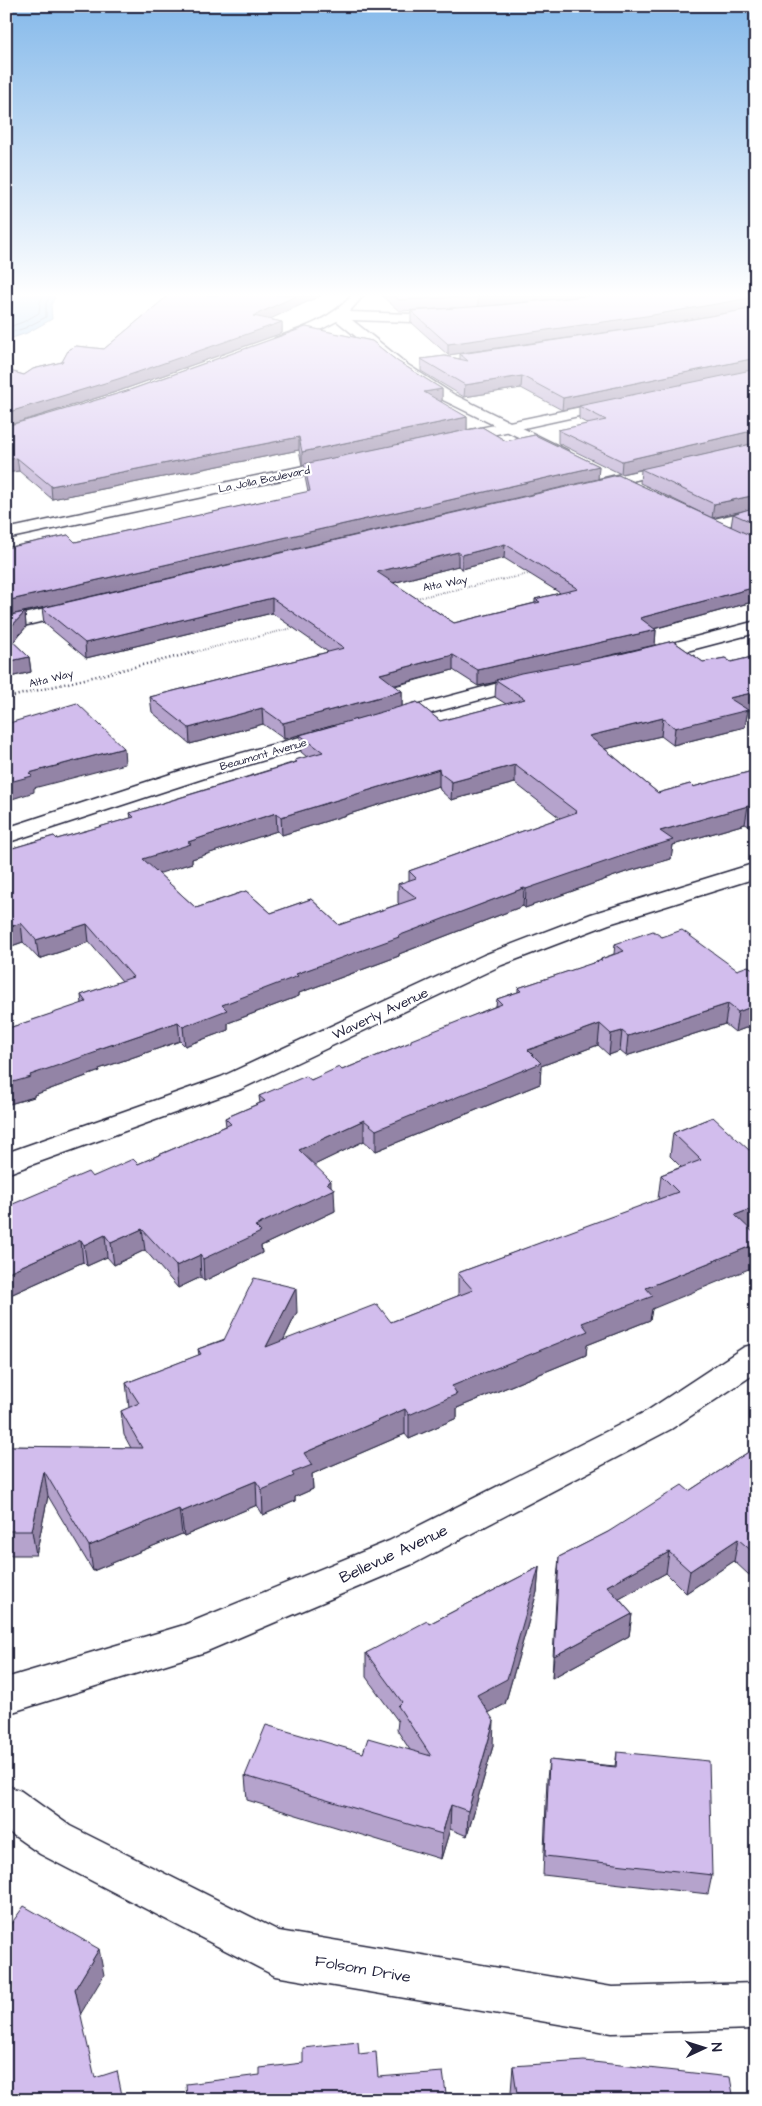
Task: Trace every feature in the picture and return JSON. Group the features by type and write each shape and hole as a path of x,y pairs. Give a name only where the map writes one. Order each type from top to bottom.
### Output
{"street":[{"path":"442,393 576,460"},
{"path":"438,442 629,402"},
{"name":"La Jolla Boulevard","path":"6,534 354,460"},
{"path":"572,490 690,463"},
{"path":"592,468 636,489"},
{"path":"712,525 756,514"},
{"path":"695,517 729,534"},
{"path":"6,624 99,602"},
{"path":"627,661 756,627"},
{"name":"Beaumont Avenue","path":"6,836 206,770 517,683 554,676"},
{"name":"Waverly Avenue","path":"6,1164 231,1083 493,960 600,919 756,870"},
{"name":"Bellevue Avenue","path":"6,1696 191,1640 402,1552 660,1420 756,1356"},
{"name":"Folsom Drive","path":"6,1805 55,1840 275,1953 612,2010 756,2006"}],"path":[{"name":"Alta Way","path":"409,600 540,571"},
{"name":"Alta Way","path":"6,698 304,625"}],"building":[{"path":"6,393 71,393 6,413"},
{"path":"119,393 426,393 467,417 302,452 299,437 51,486 17,458 6,460 6,426"},
{"path":"554,393 586,393 563,398"},
{"path":"640,393 756,393 756,430 622,461 558,430 606,420 579,406"},
{"path":"482,427 506,441 535,435 599,466 6,601 6,548 68,535 75,542 310,491 304,464"},
{"path":"756,443 756,495 714,504 641,469"},
{"path":"618,475 756,538 756,587 640,618 656,630 478,670 453,655 380,674 402,691 283,723 262,708 189,728 150,697 344,648 272,598 85,643 42,608","holes":["505,544 578,589 535,599 540,602 454,623 377,572 458,552 462,555"]},
{"path":"756,507 756,524 733,514"},
{"path":"25,612 6,632 6,616"},
{"path":"6,635 29,657 6,662"},
{"path":"673,641 703,662 725,658 731,662 756,656 756,692 729,698 748,710 675,728 663,718 589,736 658,793 690,784 693,787 756,770 756,809 748,806 660,831 673,840 526,889 524,888 399,937 296,974 298,976 222,1005 227,1010 183,1027 178,1022 96,1050 97,1052 30,1075 31,1077 6,1084 6,1029 86,1002 81,995 133,977 87,924 36,940 21,923 6,928 6,850 54,836 57,839 134,817 130,813 297,762 295,760 323,752 300,735 417,702 440,721 525,699 496,680 521,673 620,654","holes":["515,765 577,812 409,871 416,878 398,884 417,898 339,925 311,899 271,913 246,891 196,908 143,859 191,844 188,842 276,813 281,817 439,769 440,773 452,782"]},
{"path":"77,703 124,748 29,773 32,776 6,783 6,724"},
{"path":"682,930 737,970 748,966 756,971 756,1005 738,1012 728,1004 628,1036 622,1031 611,1034 600,1024 528,1050 541,1063 376,1130 364,1120 299,1150 331,1181 327,1183 334,1189 255,1226 261,1232 203,1259 200,1255 176,1266 142,1229 111,1243 105,1235 84,1245 81,1240 6,1273 6,1207 88,1172 92,1177 133,1159 138,1164 231,1124 225,1118 265,1101 259,1096 306,1076 311,1080 339,1067 342,1070 502,1004 497,999 521,991 518,988 624,951 615,944 653,931 662,937"},
{"path":"713,1117 749,1150 756,1145 756,1207 735,1215 756,1235 756,1244 646,1288 653,1296 582,1323 588,1331 452,1386 457,1394 409,1415 405,1409 304,1453 312,1465 292,1473 294,1476 262,1490 256,1481 181,1512 179,1509 89,1546 44,1471 32,1531 6,1531 6,1446 142,1448 121,1411 139,1403 126,1383 201,1354 198,1349 224,1340 254,1278 296,1288 266,1347 377,1304 391,1322 473,1290 458,1273 678,1192 661,1175 701,1160 673,1133"},
{"path":"756,1447 756,1552 754,1553 738,1539 690,1571 669,1552 607,1586 632,1614 554,1656 559,1557 608,1532 682,1485 689,1491"},
{"path":"539,1567 507,1679 477,1695 494,1721 468,1811 451,1805 442,1834 245,1776 266,1725 363,1753 368,1738 431,1756 398,1706 402,1702 366,1653 427,1621 429,1624"},
{"path":"617,1752 709,1761 712,1875 545,1856 549,1760 616,1767"},
{"path":"24,1906 99,1949 75,1989 95,2078 117,2071 123,2100 6,2100 6,1931"},
{"path":"358,2042 359,2054 376,2052 378,2077 443,2072 447,2100 187,2100 186,2084 260,2075 260,2068 303,2063 303,2048"},
{"path":"584,2061 730,2077 734,2100 518,2100 513,2066"}]}
